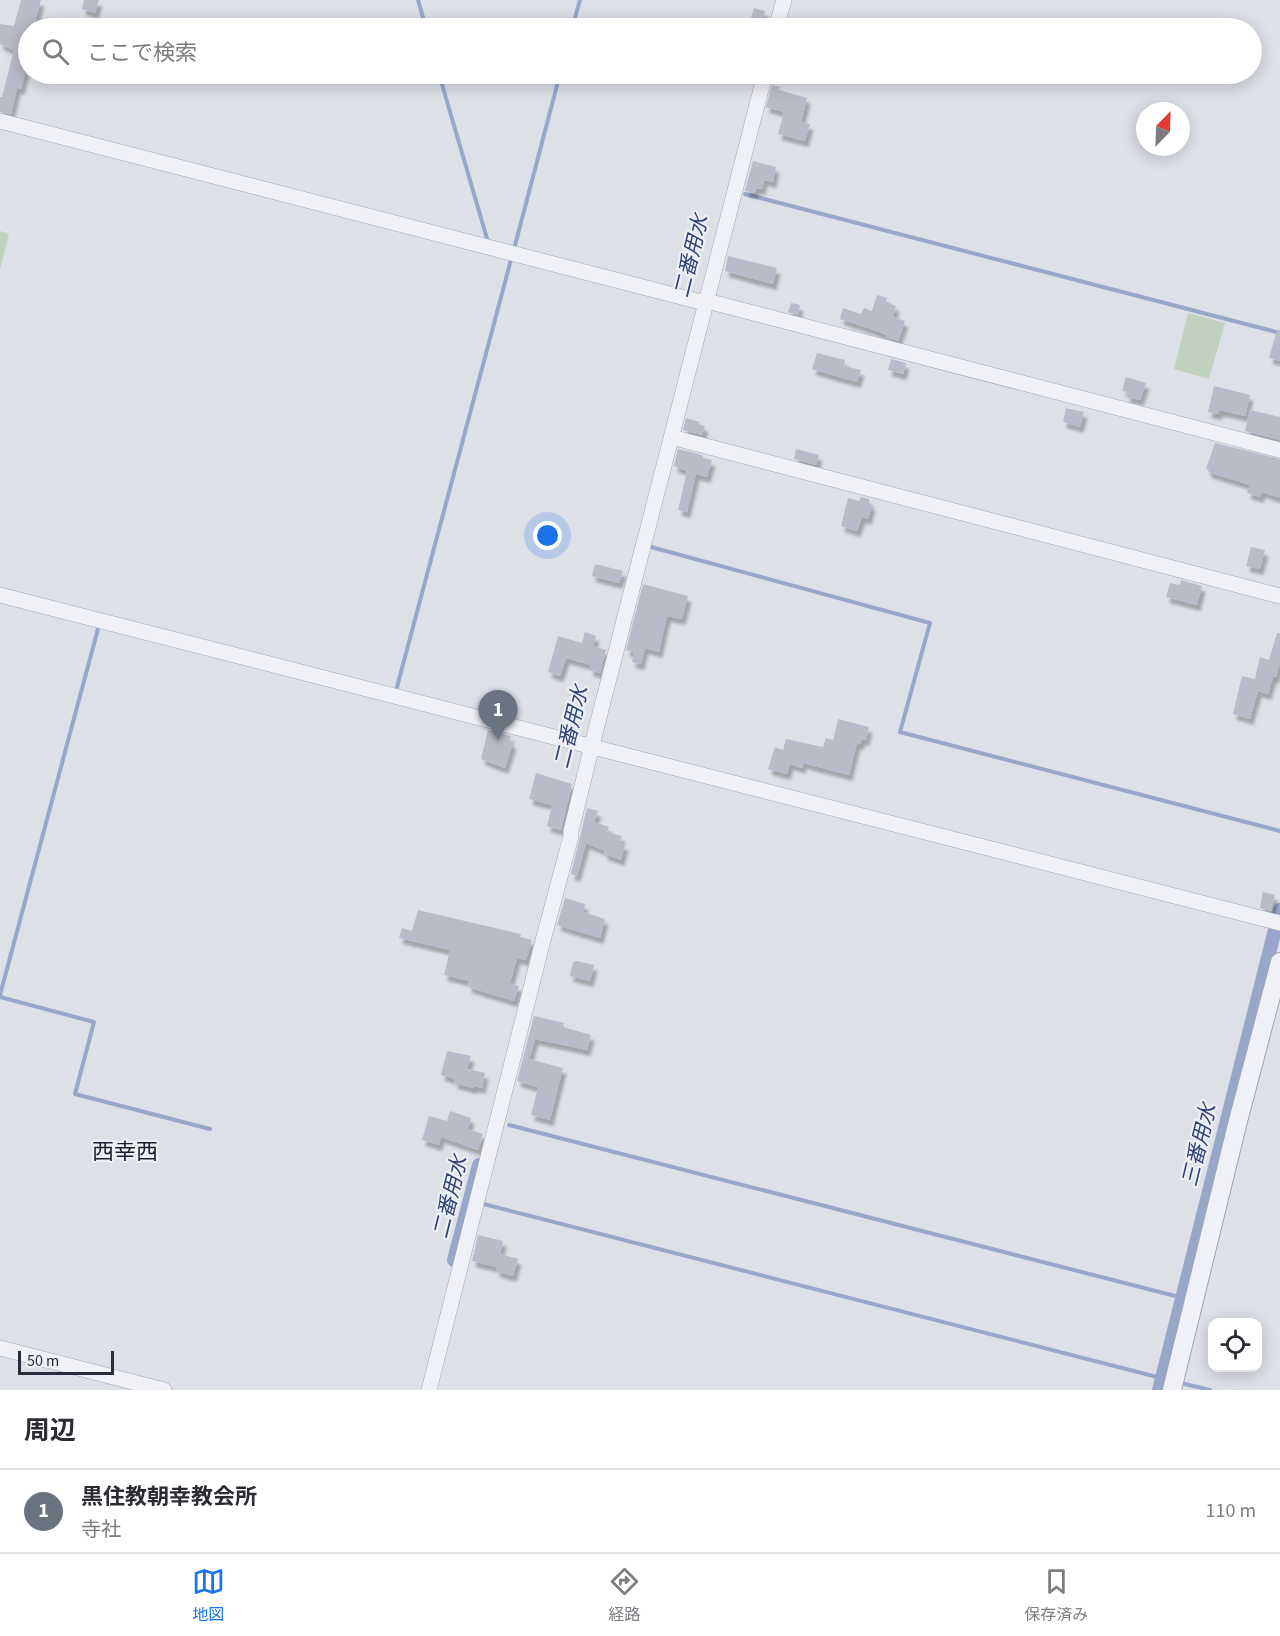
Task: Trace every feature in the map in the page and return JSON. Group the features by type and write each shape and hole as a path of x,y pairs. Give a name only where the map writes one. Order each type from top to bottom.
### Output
{"street":[{"path":"780,18 784,0"},
{"path":"429,1390 571,836 589,746 671,437 703,301 762,84"},
{"path":"0,121 1280,450"},
{"path":"671,437 1280,596"},
{"path":"0,595 1277,923"},
{"path":"1172,1390 1235,1132 1280,962"},
{"path":"0,1348 164,1390"}],"green space":[{"path":"0,231 9,234 0,270"},
{"path":"1188,313 1225,323 1209,379 1174,369"}],"building":[{"path":"21,0 41,0 36,18 18,18 18,84 22,84 21,89 17,88 11,114 0,112 0,97 2,97 14,50 0,44 0,24 14,26"},
{"path":"84,0 99,0 95,13 82,9"},
{"path":"754,8 765,11 763,18 751,18"},
{"path":"772,85 780,87 779,90 807,98 801,122 810,124 805,141 778,134 784,112 766,107"},
{"path":"753,161 776,167 773,182 764,180 762,189 756,188 755,193 745,191"},
{"path":"728,256 777,268 773,284 725,271"},
{"path":"877,295 887,298 886,302 896,306 893,317 905,321 898,341 840,319 843,308 861,314 864,308 872,311"},
{"path":"791,303 800,305 798,315 788,312"},
{"path":"1277,330 1280,330 1280,361 1269,358"},
{"path":"817,353 845,360 844,366 861,370 857,382 812,369"},
{"path":"891,359 906,363 903,374 888,370"},
{"path":"1126,377 1146,383 1140,400 1126,397 1128,392 1122,391"},
{"path":"1214,386 1250,395 1245,416 1224,411 1219,411 1218,414 1208,412"},
{"path":"1066,408 1084,412 1080,427 1063,422"},
{"path":"1250,410 1280,417 1280,440 1245,431"},
{"path":"686,418 705,426 702,435 683,430"},
{"path":"1215,443 1280,459 1280,498 1262,492 1260,497 1247,493 1250,485 1208,472 1209,470 1206,469"},
{"path":"678,449 712,460 707,477 696,474 687,512 678,510 687,471 674,466"},
{"path":"796,449 819,455 816,465 794,459"},
{"path":"861,497 869,499 872,505 868,519 862,517 857,531 841,526 848,498 859,501"},
{"path":"1251,547 1265,550 1260,569 1246,566"},
{"path":"595,564 623,571 619,583 592,576"},
{"path":"1181,580 1202,586 1197,605 1166,597 1170,583 1180,585"},
{"path":"643,584 688,596 682,619 667,616 659,652 645,648 641,664 632,662 634,652 626,650"},
{"path":"585,632 596,636 593,646 606,650 600,673 589,670 591,665 566,658 560,676 548,672 558,636 582,643"},
{"path":"1277,633 1280,633 1280,663 1268,694 1258,691 1250,719 1233,714 1242,676 1255,679 1260,657 1269,660"},
{"path":"838,719 869,727 866,740 862,739 860,744 857,743 849,775 803,763 802,768 790,764 787,774 768,769 775,747 783,750 786,739 823,747 826,738 833,740"},
{"path":"488,730 511,736 509,741 513,743 505,768 481,759"},
{"path":"536,773 572,784 561,830 547,826 552,805 529,799"},
{"path":"587,808 598,811 594,822 609,827 607,832 622,836 619,843 625,845 621,860 604,854 605,851 586,843 577,876 571,874"},
{"path":"1263,892 1275,895 1271,911 1260,908"},
{"path":"565,898 585,904 583,912 605,919 600,938 557,925"},
{"path":"418,910 521,934 520,937 532,940 526,960 517,958 510,983 519,986 514,1001 468,987 469,981 444,975 450,950 399,938 402,928 412,931"},
{"path":"573,962 594,965 590,981 570,976"},
{"path":"534,1016 564,1023 563,1027 591,1035 587,1050 535,1039 529,1059 563,1068 550,1120 531,1115 538,1087 517,1081"},
{"path":"447,1051 471,1056 467,1069 485,1073 482,1088 454,1083 455,1079 441,1075"},
{"path":"450,1111 471,1118 468,1129 483,1134 478,1150 441,1137 439,1145 422,1140 429,1116 447,1121"},
{"path":"478,1235 503,1241 500,1254 518,1259 513,1276 496,1271 497,1267 472,1261"}],"waterway":[{"path":"418,0 423,18"},
{"path":"575,18 580,0"},
{"path":"442,84 488,242"},
{"path":"514,249 557,84"},
{"path":"745,194 1280,333"},
{"path":"397,687 512,256"},
{"path":"651,547 930,623 900,732 1280,831"},
{"path":"0,995 99,625"},
{"name":"三番用水","path":"1159,1390 1280,910"},
{"path":"0,997 94,1022 75,1094 210,1129"},
{"path":"509,1125 1183,1298"},
{"name":"二番用水","path":"454,1260 479,1165"},
{"path":"480,1203 1165,1379"},
{"path":"1185,1384 1210,1390"}],"place":[{"name":"黒住教朝幸教会所","path":"498,740"}],"district":[{"name":"西幸西","path":"125,1152"}]}
